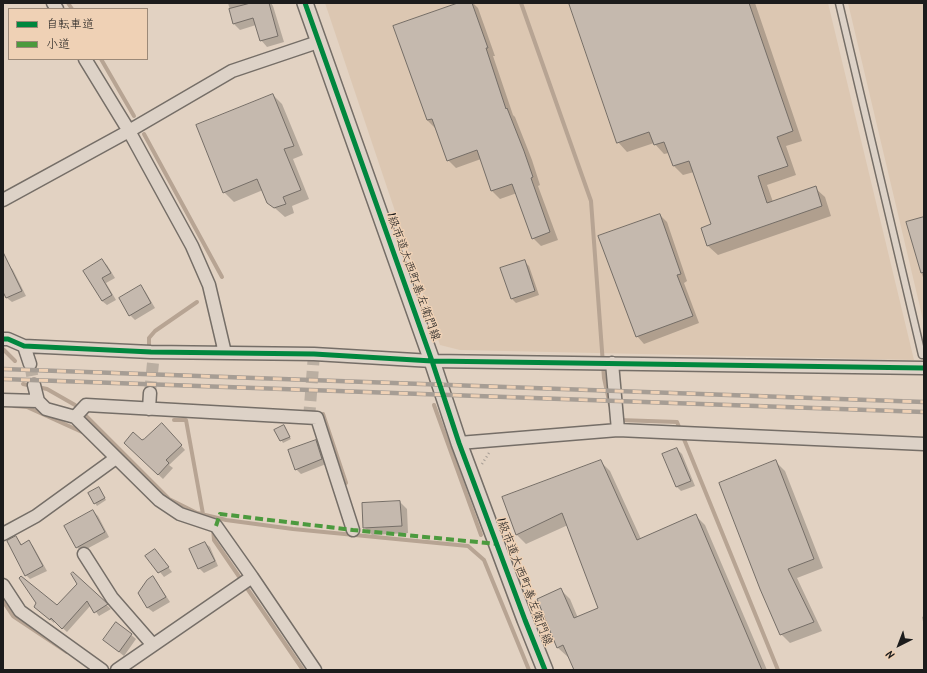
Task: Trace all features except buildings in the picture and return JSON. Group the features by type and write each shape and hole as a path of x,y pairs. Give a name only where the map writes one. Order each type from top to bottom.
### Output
{"street":[{"name":"1級市道大西町善左衛門線","path":"305,3 432,361 459,443 545,670"},
{"path":"3,200 129,131 232,71 318,42"},
{"path":"86,60 129,131 192,246 209,285 225,353"},
{"path":"3,339 8,339 24,346 152,357 225,353 314,354 432,361 924,368"},
{"path":"24,346 30,364"},
{"path":"612,363 618,430"},
{"path":"34,385 38,401 46,409 75,417 159,500 180,514 216,526 315,670"},
{"path":"149,409 150,393"},
{"path":"3,400 38,401"},
{"path":"75,417 86,405 317,418 353,530"},
{"path":"459,443 618,430 924,444"},
{"path":"3,534 36,516 116,458"},
{"path":"84,554 112,598 153,645"},
{"path":"117,670 252,577"},
{"path":"3,585 20,611 102,670"}],"lane":[{"path":"839,3 922,355"}],"path":[{"path":"483,470 481,465 488,453 493,451"}],"shaded area":[{"path":"325,3 828,3 914,360 460,350 440,345"},
{"path":"848,3 924,3 924,324"}],"waterway":[{"path":"68,3 71,8"},
{"path":"521,3 591,201 604,378 610,405"},
{"path":"102,60 134,116"},
{"path":"144,134 222,277"},
{"path":"149,345 149,338 155,331 197,302"},
{"path":"3,349 15,361"},
{"path":"23,384 47,389 75,405 169,499 197,513 226,520 293,529 468,546 484,560 529,670"},
{"path":"434,405 481,535"},
{"path":"14,406 27,407 82,432"},
{"path":"323,414 346,483"},
{"path":"174,420 186,420 203,514"},
{"path":"619,420 677,422 778,670"},
{"path":"213,528 214,540 303,670"},
{"path":"3,601 13,616 67,652"}],"tunnel":[{"path":"309,419 314,354"},
{"path":"150,393 153,363"},
{"path":"30,364 34,385"}],"railway":[{"path":"3,369 924,402"},
{"path":"3,379 924,412"}],"marked path":[{"path":"216,526 220,514 353,530 498,544"}],"cycle path":[{"path":"305,3 432,361 459,443 545,670"},
{"path":"3,339 8,339 24,346 151,352 314,354 432,361 924,368"}]}
